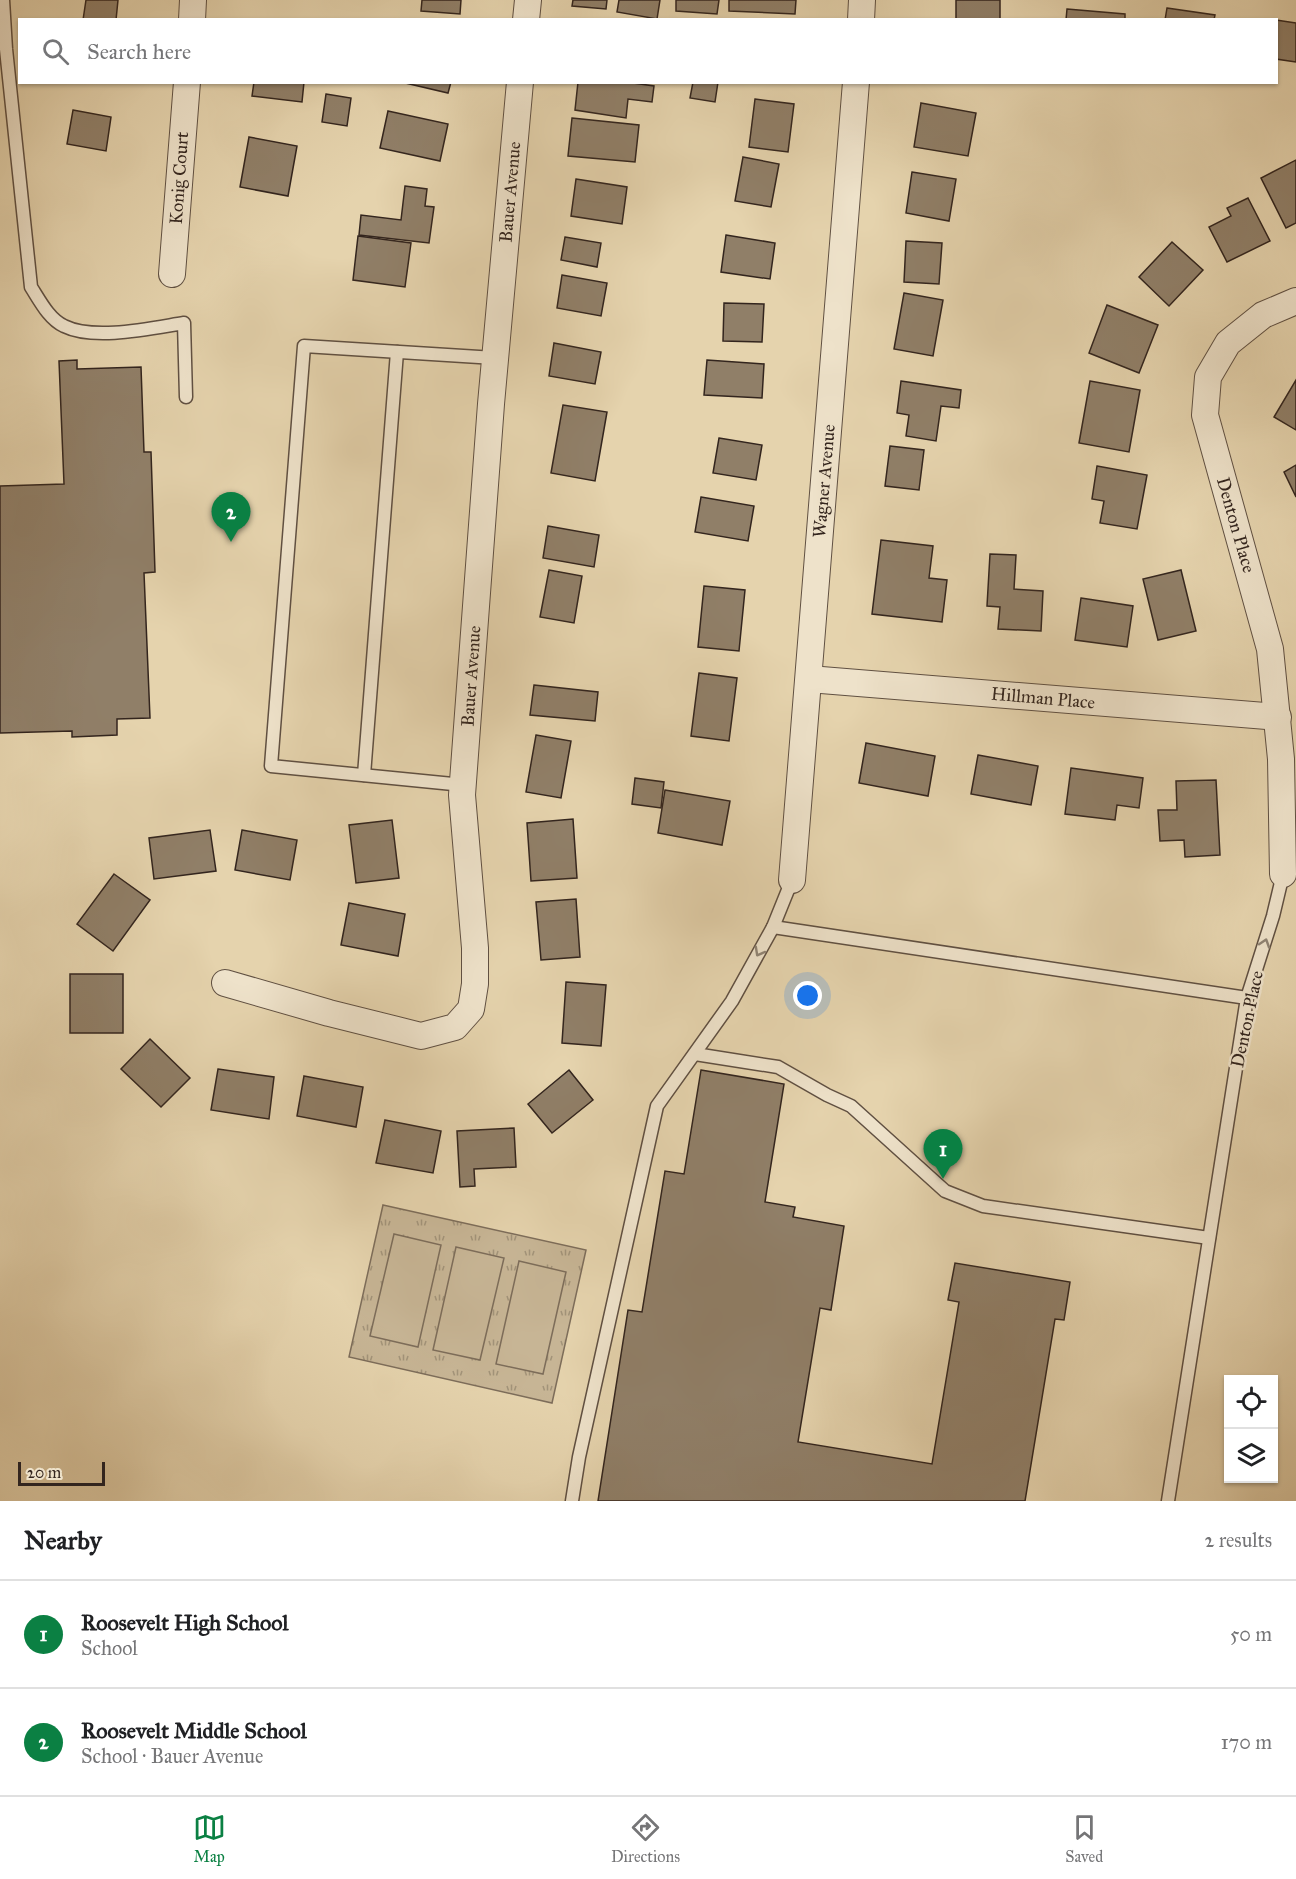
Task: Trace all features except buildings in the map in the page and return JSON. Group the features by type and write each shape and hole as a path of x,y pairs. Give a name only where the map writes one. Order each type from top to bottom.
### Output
{"street":[{"path":"192,18 193,0"},
{"path":"526,18 528,0"},
{"path":"861,18 862,0"},
{"name":"Konig Court","path":"172,274 187,84"},
{"name":"Bauer Avenue","path":"225,983 329,1013 421,1036 455,1027 471,1009 475,984 475,948 463,785 495,358 520,84"},
{"name":"Wagner Avenue","path":"792,880 856,84"},
{"name":"Denton Place","path":"1283,874 1281,759 1270,649 1204,415 1209,377 1228,343 1263,315 1296,301"},
{"name":"Hillman Place","path":"809,679 1278,717"}],"lane":[{"path":"3,0 3,49 32,287 47,312 64,326 85,331 127,332 184,323 186,398"},
{"path":"463,785 272,766 304,346 495,358"},
{"path":"364,775 397,352"},
{"name":"Denton Place","path":"1168,1501 1247,998 1273,916 1283,874"},
{"path":"572,1501 579,1457 657,1106 732,1001 773,927 792,880"},
{"path":"773,927 1247,998"},
{"path":"695,1054 778,1067 851,1106 945,1191 983,1206 1209,1238"}],"green space":[{"path":"383,1205 586,1250 552,1403 349,1357"},
{"path":"394,1234 441,1245 418,1347 370,1336"},
{"path":"456,1247 504,1258 480,1360 433,1350"},
{"path":"519,1261 566,1272 543,1374 496,1364"}],"place":[{"name":"Roosevelt Middle School","path":"231,542"},
{"name":"Roosevelt High School","path":"943,1179"}]}
